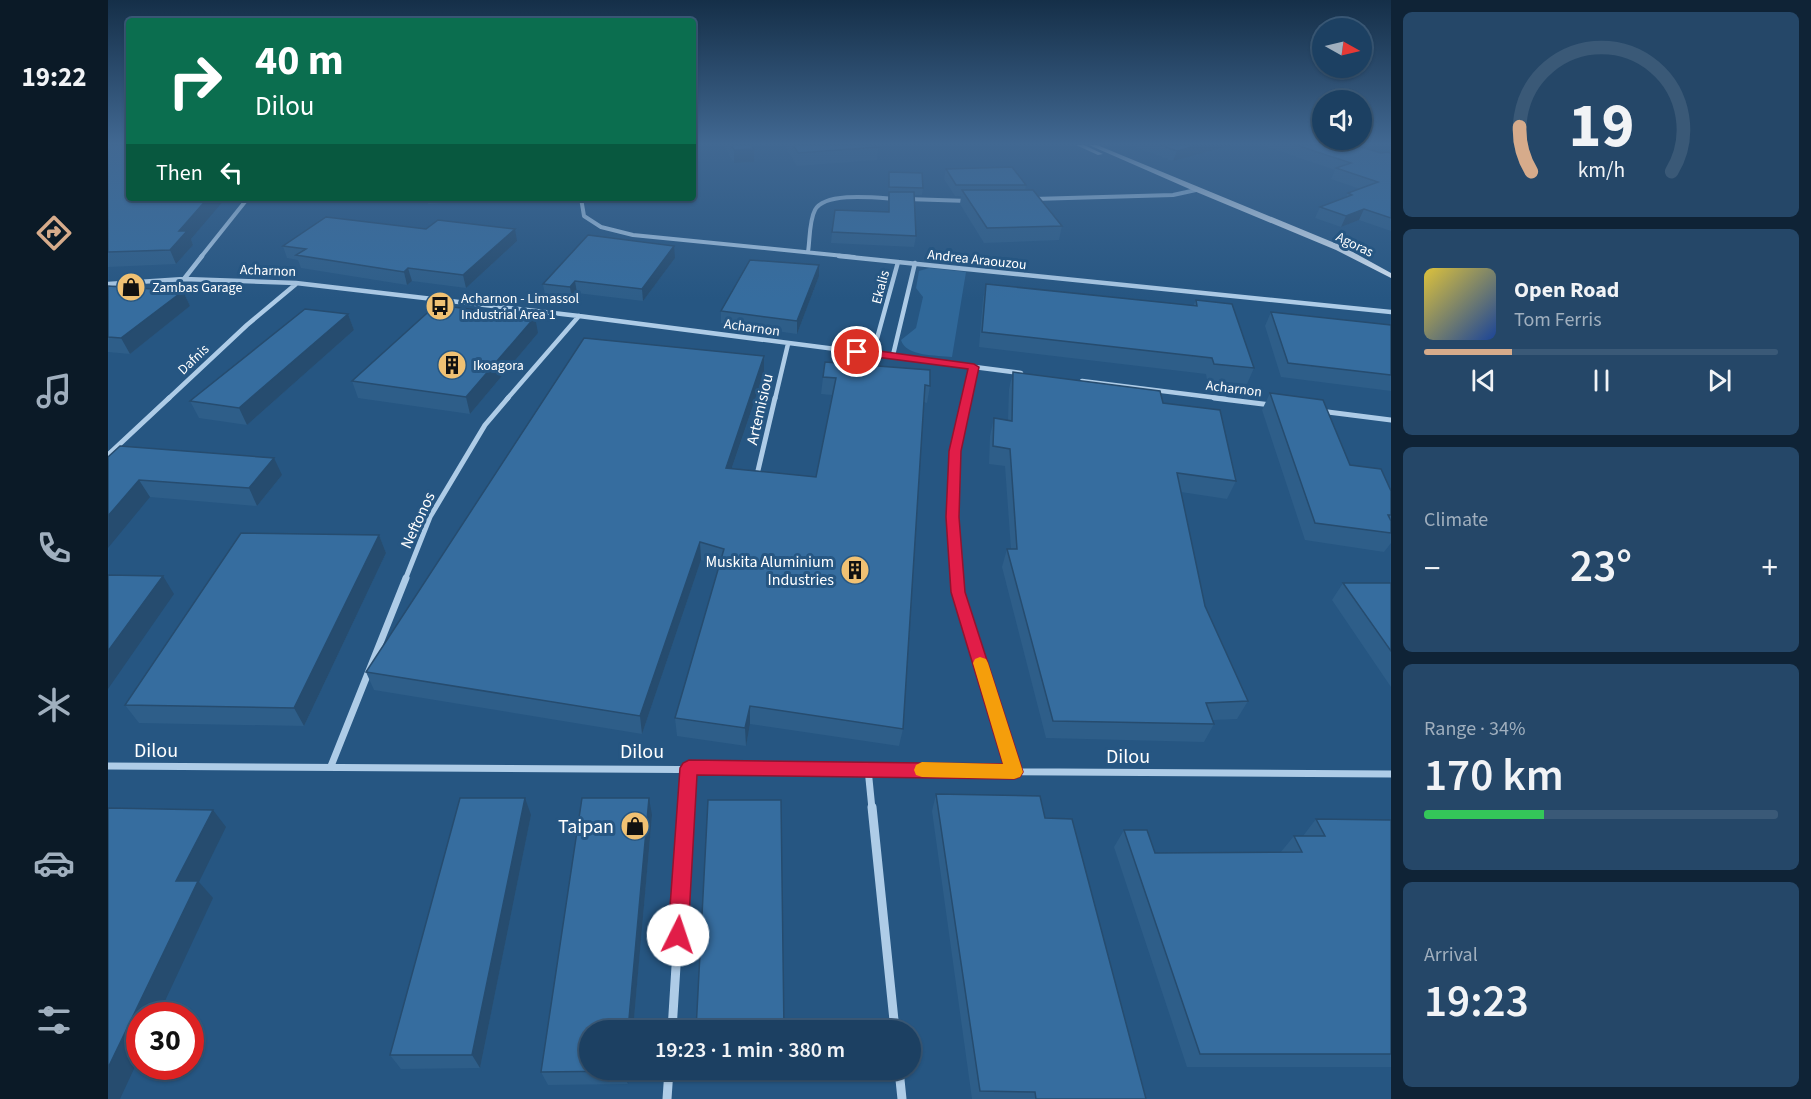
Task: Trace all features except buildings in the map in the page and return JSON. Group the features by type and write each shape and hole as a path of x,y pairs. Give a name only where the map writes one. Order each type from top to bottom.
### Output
{"main road":[{"name":"Agoras","path":"1211,196 1339,248 1391,276"}],"street":[{"path":"1024,200 1135,196"},
{"path":"808,252 813,212 817,206 829,201 860,197 980,201"},
{"path":"184,279 246,201"},
{"name":"Andrea Araouzou","path":"582,201 584,216 601,227 633,235 1391,312"},
{"name":"Ekalis","path":"873,354 898,262"},
{"path":"892,356 915,263"},
{"name":"Acharnon","path":"108,284 184,279 296,283 579,316 1032,374"},
{"name":"Dafnis","path":"108,455 247,325 296,283"},
{"name":"Neftonos","path":"331,766 430,517 485,424 579,316"},
{"name":"Artemisiou","path":"756,480 788,344"},
{"path":"974,367 955,451 952,517 958,592 1014,772"},
{"name":"Acharnon","path":"1078,380 1274,406"},
{"path":"1309,410 1391,420"},
{"name":"Dilou","path":"108,766 1391,774"},
{"path":"673,1020 689,768"},
{"path":"868,769 894,1020"},
{"path":"667,1099 668,1080"},
{"path":"900,1080 902,1099"}],"shaded area":[{"path":"929,268 966,272 952,357 909,350 901,340 916,328 923,297 916,288 919,271"}],"slow traffic":[{"path":"922,770 1014,772 980,663"}],"place":[{"name":"Zambas Garage","path":"131,287"},
{"name":"Acharnon - Limassol Industrial Area 1","path":"440,306"},
{"name":"Ikoagora","path":"452,365"},
{"name":"Muskita Aluminium Industries","path":"855,570"},
{"name":"Taipan","path":"635,826"}],"route":[{"path":"678,935 689,768 1014,772 958,592 952,517 955,451 974,367 857,352"}]}
